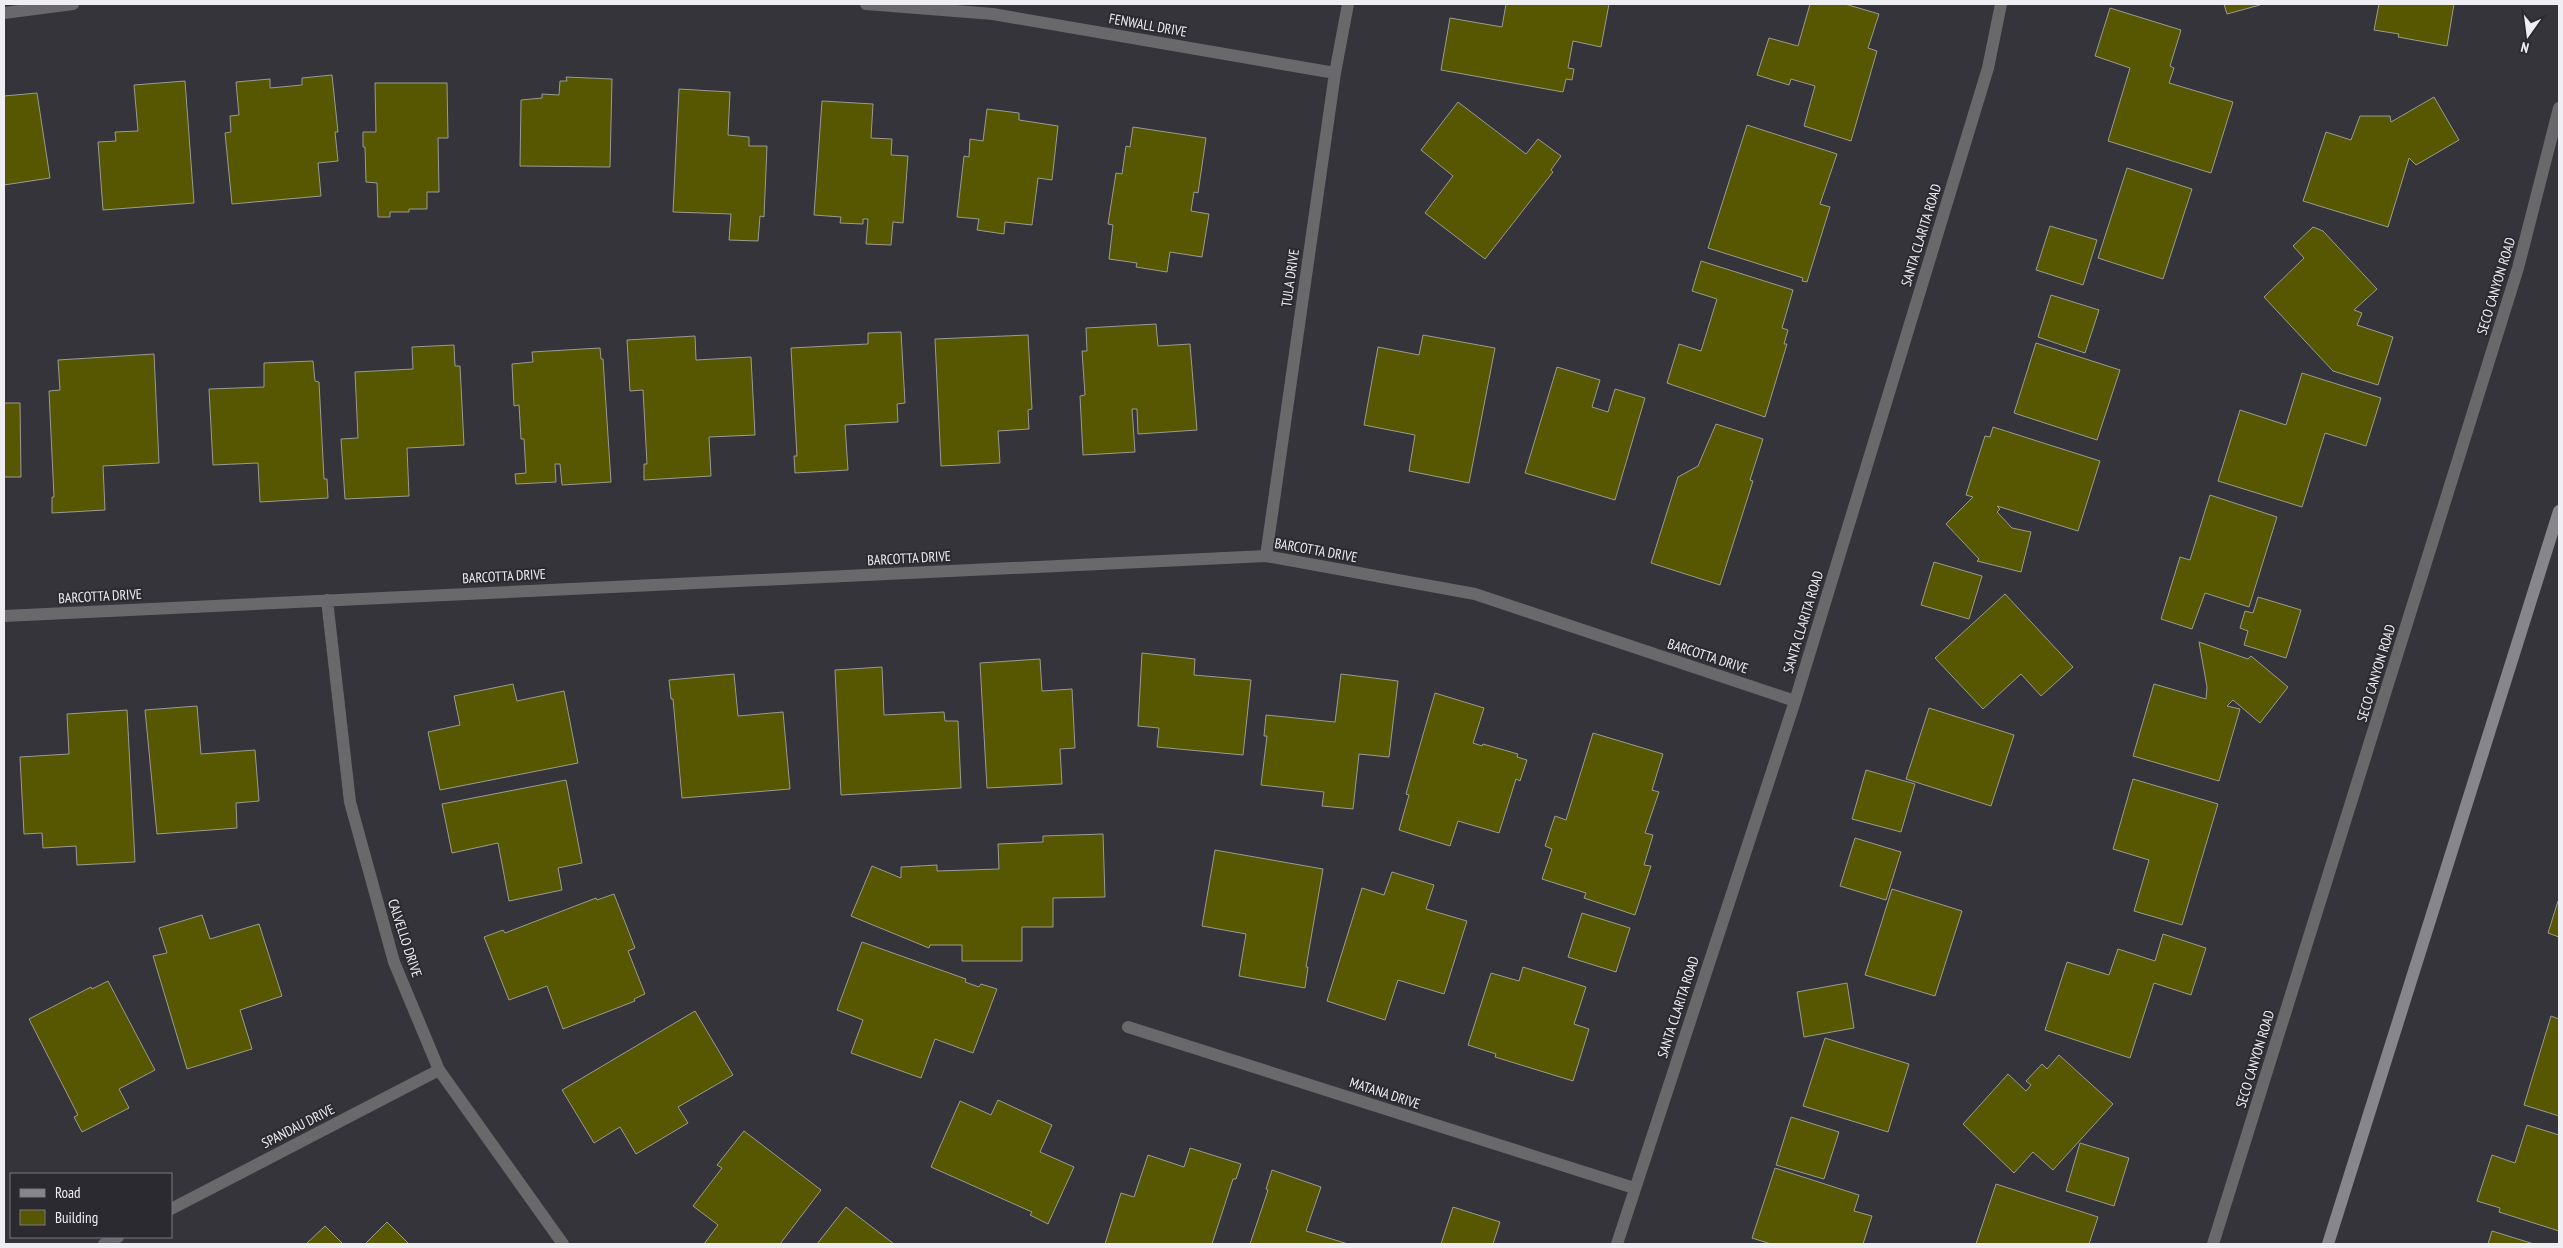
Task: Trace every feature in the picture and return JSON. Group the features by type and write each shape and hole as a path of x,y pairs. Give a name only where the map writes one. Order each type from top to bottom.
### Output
{"main road":[{"path":"2328,1244 2559,511"}],"street":[{"path":"4,13 73,4"},
{"name":"FENWALL DRIVE","path":"866,4 993,14 1334,73"},
{"name":"TULA DRIVE","path":"1266,556 1334,73 1348,4"},
{"name":"SANTA CLARITA ROAD","path":"1617,1244 1795,701 1988,68 2001,4"},
{"name":"SECO CANYON ROAD","path":"2214,1244 2518,268 2559,108"},
{"name":"BARCOTTA DRIVE","path":"4,616 1266,556 1475,594 1795,701"},
{"name":"CALVELLO DRIVE","path":"327,600 350,802 394,962 439,1070 563,1244"},
{"name":"MATANA DRIVE","path":"1128,1028 1634,1188"},
{"name":"SPANDAU DRIVE","path":"172,1208 439,1070"},
{"path":"104,1244 116,1238"}],"building":[{"path":"1506,4 1609,4 1601,47 1573,41 1568,68 1574,69 1572,80 1566,79 1563,92 1441,70 1450,18 1502,27"},
{"path":"1810,4 1845,4 1879,14 1868,48 1877,51 1851,141 1804,126 1815,86 1791,79 1789,85 1757,75 1769,38 1798,46"},
{"path":"2224,4 2260,4 2260,5 2227,14"},
{"path":"2379,4 2454,4 2447,46 2398,37 2399,34 2374,30"},
{"path":"2110,8 2181,30 2170,66 2174,68 2169,83 2233,102 2211,173 2108,141 2130,68 2095,56"},
{"path":"332,75 338,132 335,132 338,161 318,163 321,196 232,204 225,133 231,132 230,116 239,115 236,82 270,79 270,88 302,85 302,78"},
{"path":"566,77 612,79 610,167 520,166 521,100 542,98 542,94 559,95 560,81 567,81"},
{"path":"185,81 194,203 103,210 98,142 116,141 115,132 138,131 134,85"},
{"path":"375,83 447,83 448,138 438,138 439,192 427,192 427,209 409,209 409,212 390,212 390,217 378,217 377,183 366,182 365,147 363,147 363,132 376,132"},
{"path":"679,89 730,92 728,135 749,137 749,146 767,146 764,217 760,216 758,241 729,240 731,214 673,212"},
{"path":"37,93 50,178 4,185 4,96"},
{"path":"2434,97 2459,140 2416,165 2409,158 2388,227 2303,201 2326,132 2351,140 2360,116 2390,116 2391,122"},
{"path":"822,101 873,104 871,138 892,139 891,155 908,156 903,223 893,222 891,245 866,244 868,219 863,219 863,224 840,223 841,217 814,215"},
{"path":"1458,102 1526,154 1538,139 1561,156 1551,170 1553,172 1485,259 1425,213 1453,176 1421,150"},
{"path":"987,109 1019,113 1019,120 1058,126 1052,180 1038,178 1032,225 1005,222 1004,234 977,230 979,219 957,217 964,156 969,157 970,139 983,141"},
{"path":"1747,125 1837,154 1820,204 1830,207 1807,282 1802,281 1803,278 1708,248"},
{"path":"1133,127 1206,138 1198,193 1194,192 1191,211 1209,214 1202,257 1170,252 1167,272 1136,267 1137,263 1109,259 1113,225 1108,224 1116,173 1122,174 1126,146 1130,147"},
{"path":"2127,168 2192,189 2163,279 2098,258"},
{"path":"2050,226 2097,240 2083,285 2036,270"},
{"path":"2313,227 2323,231 2377,289 2354,310 2362,313 2357,325 2393,337 2378,385 2333,371 2264,297 2304,258 2293,246"},
{"path":"1701,261 1793,290 1782,328 1788,330 1784,344 1787,344 1765,417 1667,383 1679,344 1701,351 1717,299 1692,291"},
{"path":"2051,295 2099,310 2085,353 2038,337"},
{"path":"1156,324 1158,346 1190,344 1197,430 1138,434 1137,409 1132,409 1135,452 1083,455 1080,396 1085,395 1082,351 1087,351 1086,328"},
{"path":"901,332 905,403 897,404 898,422 845,425 848,470 795,473 794,456 797,456 791,348 868,344 868,333"},
{"path":"1028,335 1032,409 1028,410 1029,429 998,431 1000,463 941,466 935,339"},
{"path":"1423,335 1495,348 1469,483 1409,471 1415,435 1364,425 1378,347 1419,355"},
{"path":"695,336 696,360 751,357 755,435 709,437 711,476 644,480 644,464 647,464 643,390 630,391 627,340"},
{"path":"2036,343 2120,370 2097,440 2014,413"},
{"path":"454,345 455,366 460,366 464,445 407,448 409,496 345,499 341,439 358,438 355,372 413,369 412,347"},
{"path":"600,348 601,359 603,359 611,482 562,485 560,464 555,464 556,482 516,484 515,474 526,473 519,405 514,406 512,364 533,362 532,352"},
{"path":"154,354 159,463 103,466 105,510 52,513 52,497 54,497 49,391 60,390 58,360"},
{"path":"313,361 315,381 319,382 324,479 327,479 328,498 260,502 258,463 213,465 209,389 264,387 264,363"},
{"path":"1557,367 1600,380 1592,407 1608,412 1615,389 1645,398 1615,500 1525,473"},
{"path":"2302,373 2381,398 2366,446 2325,433 2302,507 2218,481 2240,410 2286,425"},
{"path":"4,403 20,403 21,477 4,477"},
{"path":"1716,424 1763,439 1750,480 1753,481 1720,585 1651,563 1678,477 1698,466"},
{"path":"1993,427 2100,461 2078,531 1997,506 2000,509 1997,512 2012,528 2031,532 2021,572 1977,561 1979,559 1946,524 1973,497 1966,495 1985,436 1990,437"},
{"path":"2210,495 2277,517 2249,607 2205,593 2192,629 2161,619 2180,557 2190,560"},
{"path":"1934,562 1982,576 1969,619 1921,605"},
{"path":"2005,594 2073,667 2041,696 2021,674 1983,709 1935,658"},
{"path":"2258,597 2301,610 2286,658 2244,645 2248,631 2240,628 2245,611 2253,613"},
{"path":"2199,642 2248,659 2251,656 2288,687 2260,723 2233,700 2227,706 2240,709 2219,781 2133,756 2154,684 2206,699 2207,687"},
{"path":"1142,653 1195,659 1194,675 1251,680 1243,755 1157,747 1159,728 1138,726"},
{"path":"1040,659 1042,691 1072,689 1075,748 1060,749 1062,784 987,788 980,663"},
{"path":"882,667 884,715 944,712 945,721 958,721 961,788 841,795 835,670"},
{"path":"734,674 738,716 783,712 790,789 682,798 673,699 671,699 669,680"},
{"path":"1341,674 1398,681 1389,757 1359,754 1353,809 1322,806 1324,792 1261,785 1267,736 1264,736 1266,715 1335,722"},
{"path":"513,684 517,701 564,691 578,763 440,790 428,732 460,725 454,696"},
{"path":"1435,693 1484,708 1473,743 1518,754 1517,757 1527,760 1520,781 1516,779 1499,833 1458,821 1450,846 1399,830 1409,795 1406,794"},
{"path":"197,706 201,754 255,750 259,801 236,803 237,828 157,834 145,710"},
{"path":"1929,708 2014,735 1991,806 1906,779"},
{"path":"127,710 135,862 77,865 76,846 43,848 42,833 24,834 20,757 69,754 67,714"},
{"path":"1593,733 1663,754 1652,790 1659,792 1645,833 1653,835 1644,865 1651,866 1635,915 1584,898 1586,893 1542,879 1552,849 1545,846 1555,816 1566,820"},
{"path":"1866,770 1915,784 1901,832 1852,819"},
{"path":"2133,779 2218,804 2182,925 2134,911 2149,860 2113,849"},
{"path":"566,780 582,863 558,868 562,890 509,901 498,843 452,853 442,804"},
{"path":"1103,834 1105,897 1053,898 1053,927 1022,927 1022,961 962,961 962,945 930,945 929,948 851,916 872,866 901,878 901,867 937,865 937,871 999,869 998,844 1043,842 1043,836"},
{"path":"1855,838 1901,852 1886,900 1840,886"},
{"path":"1215,850 1323,869 1306,967 1308,967 1305,988 1239,976 1246,934 1202,926"},
{"path":"1392,872 1434,885 1426,909 1467,921 1444,994 1398,980 1385,1020 1327,1001 1362,888 1384,895"},
{"path":"1892,889 1962,911 1935,996 1865,975"},
{"path":"614,894 635,948 628,951 645,994 634,999 635,1001 563,1029 547,986 509,1000 484,937 503,930 505,933 596,898 597,900"},
{"path":"2559,902 2559,937 2548,933"},
{"path":"1582,913 1630,928 1616,972 1568,957"},
{"path":"202,915 210,939 259,924 282,996 240,1010 252,1049 187,1069 153,956 167,953 159,928"},
{"path":"2163,934 2206,948 2191,995 2154,983 2130,1058 2045,1030 2067,962 2109,975 2118,949 2155,961"},
{"path":"862,942 966,979 965,982 979,987 981,984 997,989 973,1053 935,1039 921,1078 851,1053 863,1020 837,1010"},
{"path":"1523,967 1586,987 1574,1024 1589,1029 1573,1081 1495,1057 1496,1054 1468,1045 1491,973 1519,981"},
{"path":"108,981 155,1070 119,1089 129,1108 82,1132 74,1117 78,1115 29,1019 91,987 92,989"},
{"path":"1847,983 1854,1028 1804,1037 1797,992"},
{"path":"695,1011 733,1075 678,1107 688,1123 636,1154 620,1127 594,1143 562,1090"},
{"path":"2551,1016 2559,1019 2559,1116 2524,1105"},
{"path":"1825,1038 1909,1064 1888,1132 1803,1106"},
{"path":"2059,1055 2113,1104 2053,1170 2033,1152 2014,1173 1963,1124 2008,1074 2026,1091 2031,1085 2026,1081 2042,1064 2047,1069"},
{"path":"998,1100 1052,1125 1040,1152 1074,1167 1048,1224 1030,1215 1032,1212 931,1167 960,1101 991,1115"},
{"path":"1791,1117 1839,1132 1824,1179 1776,1165"},
{"path":"2527,1125 2559,1135 2559,1231 2499,1212 2500,1208 2477,1201 2492,1155 2515,1163"},
{"path":"744,1131 821,1190 780,1244 704,1244 718,1225 693,1206 722,1168 717,1165"},
{"path":"2080,1143 2129,1158 2114,1206 2066,1191"},
{"path":"1190,1148 1241,1164 1236,1179 1233,1179 1212,1244 1105,1244 1121,1193 1134,1197 1148,1155 1184,1167"},
{"path":"1775,1168 1859,1195 1854,1211 1872,1216 1863,1244 1771,1244 1752,1238"},
{"path":"1272,1170 1321,1187 1306,1231 1348,1244 1250,1244 1268,1190 1266,1189"},
{"path":"1996,1184 2098,1217 2089,1244 1976,1244"},
{"path":"846,1207 894,1244 817,1244"},
{"path":"1453,1207 1500,1222 1493,1244 1441,1244"},
{"path":"387,1222 409,1244 365,1244"},
{"path":"325,1226 343,1244 306,1244"},
{"path":"2492,1231 2534,1244 2488,1244"}]}
